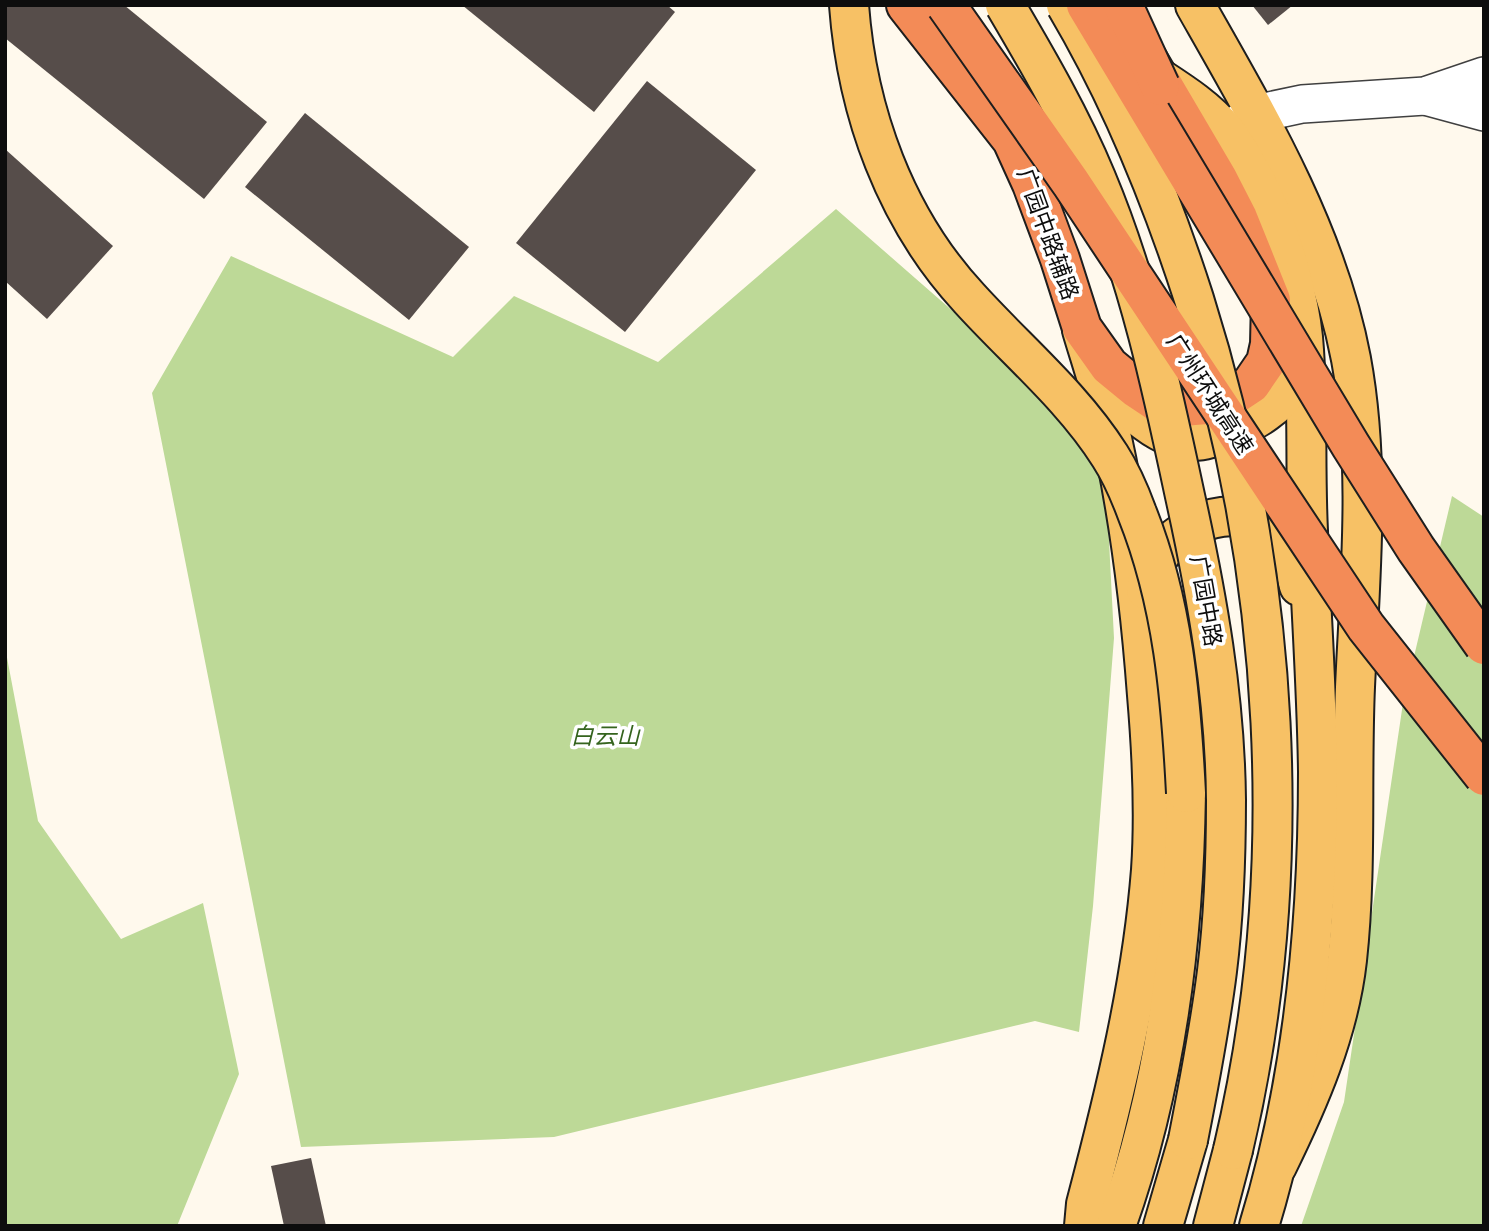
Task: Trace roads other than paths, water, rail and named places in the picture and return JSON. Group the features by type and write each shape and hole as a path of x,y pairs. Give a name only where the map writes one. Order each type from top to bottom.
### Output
{"highway":[{"name":"广园中路辅路","path":"906,5 1012,140 1060,259 1082,328 1109,366 1137,390 1158,403 1182,407 1206,405 1233,396 1251,384 1266,362 1270,344 1271,300 1258,263 1218,179 1159,78"},
{"name":"广州环城高速","path":"946,5 1071,183 1366,627 1484,776"},
{"path":"1086,5 1351,446 1416,549 1484,645"},
{"path":"1114,5 1159,78"},
{"path":"1123,5 1227,238"}],"main road":[{"path":"849,5 859,84 871,128 908,212 934,255 967,297 1083,419 1111,456 1129,492 1153,557 1169,623 1178,673 1186,793 1185,869 1177,964 1164,1049 1148,1122 1116,1226"},
{"path":"935,5 1012,140"},
{"name":"广园中路","path":"1005,5 1068,116 1097,178 1140,302 1167,410 1216,652 1225,788 1223,891 1217,969 1188,1140 1163,1226"},
{"path":"1066,5 1118,100 1145,159 1168,221 1224,400 1242,481 1255,562 1270,726 1270,888 1265,967 1256,1040 1248,1086 1213,1226"},
{"path":"1195,5 1240,122 1257,186 1279,235 1295,295 1304,347 1307,519 1318,772 1314,901 1299,1039 1277,1166 1259,1226"},
{"path":"1159,78 1188,97 1240,122 1297,198 1316,242 1351,358 1362,446 1353,838 1347,962 1336,1016 1321,1066 1304,1110 1277,1166"},
{"path":"1082,328 1099,372 1115,396 1162,432 1191,441 1210,438 1247,424 1267,411 1287,390 1304,347"},
{"path":"1082,328 1106,412 1142,623 1152,750 1152,842 1147,913 1120,1073 1086,1203 1084,1226"},
{"path":"1142,623 1147,577 1167,546 1186,530 1212,518 1233,516 1255,521 1273,531 1291,556 1300,588 1315,680"}],"lane":[{"path":"1240,122 1303,104 1424,96 1484,76"},
{"path":"1424,96 1484,112"}],"park label":[{"name":"白云山","path":"605,736"}]}
